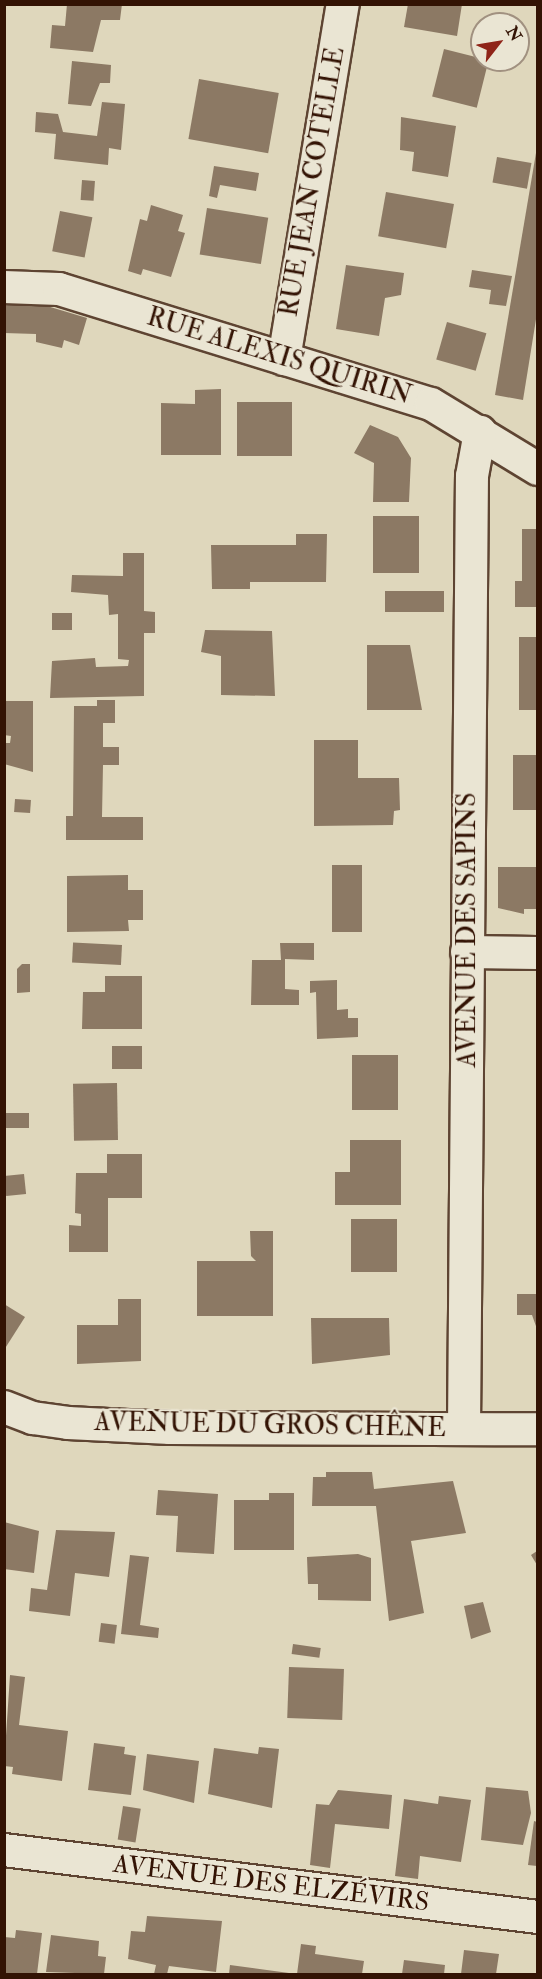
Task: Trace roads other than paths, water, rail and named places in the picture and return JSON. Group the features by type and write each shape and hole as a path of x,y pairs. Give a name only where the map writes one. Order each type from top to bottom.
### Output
{"street":[{"name":"RUE JEAN COTELLE","path":"284,359 343,4"},
{"name":"RUE ALEXIS QUIRIN","path":"4,287 59,289 431,404 537,469"},
{"name":"AVENUE DES SAPINS","path":"464,1428 472,476 480,432"},
{"path":"467,952 537,953"},
{"name":"AVENUE DU GROS CHÊNE","path":"4,1407 44,1420 159,1428 537,1429"},
{"name":"AVENUE DES ELZÉVIRS","path":"4,1850 530,1916"},
{"path":"530,1916 537,1943"}]}
